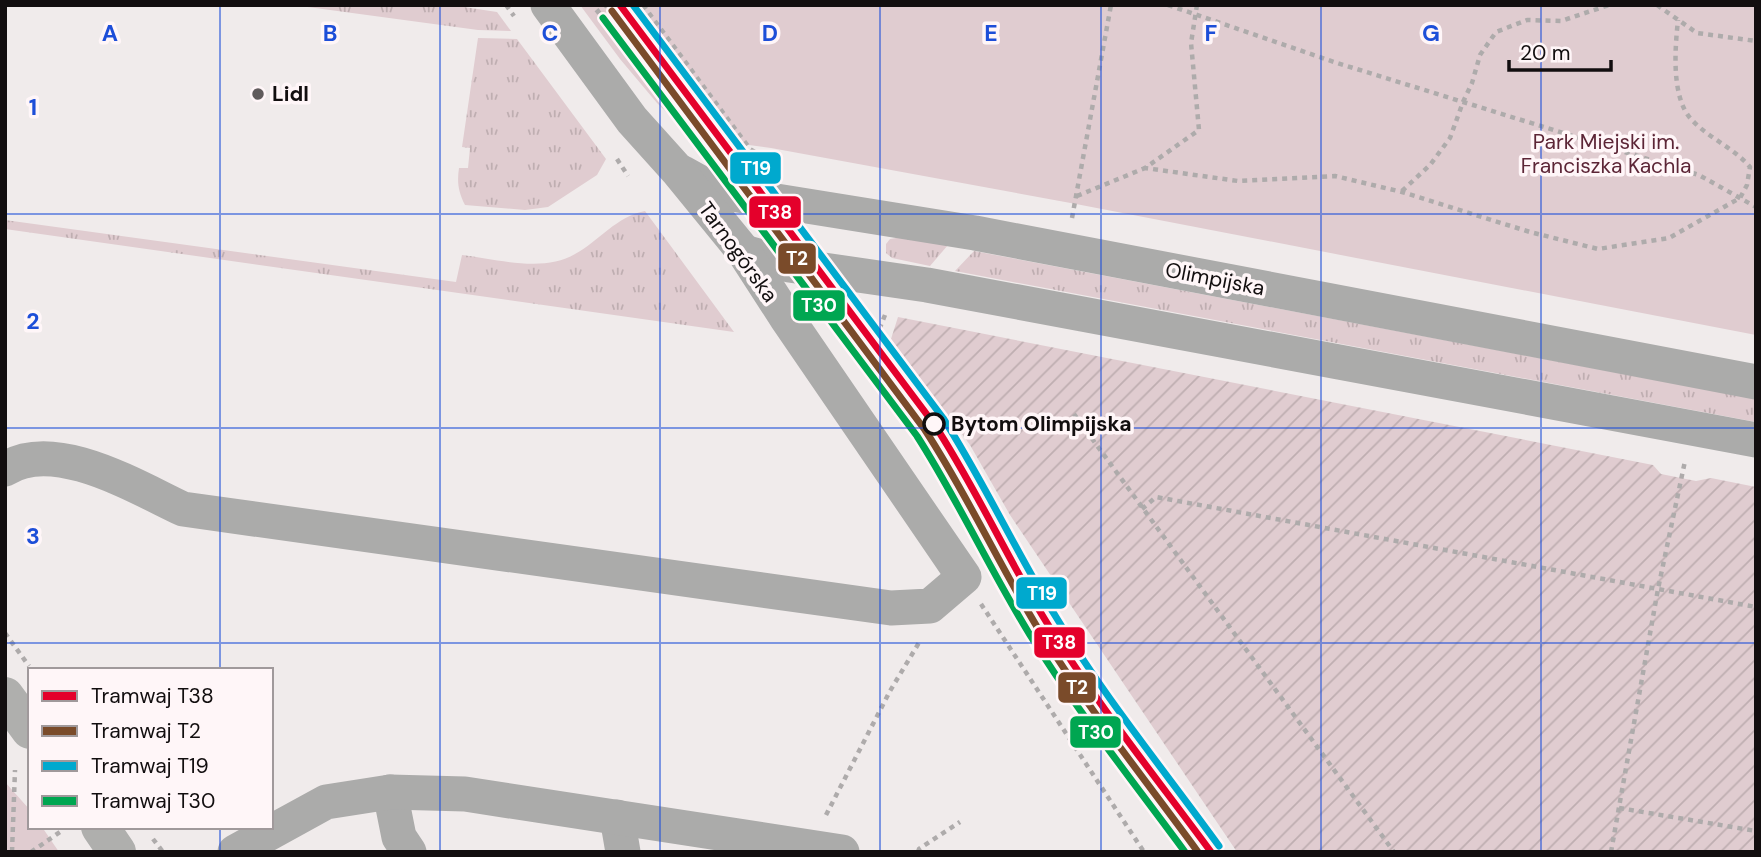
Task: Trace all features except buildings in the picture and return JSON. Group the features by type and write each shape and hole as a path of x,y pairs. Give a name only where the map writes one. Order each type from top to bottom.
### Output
{"main road":[{"path":"101,829 117,852"}],"street":[{"name":"Tarnogórska","path":"548,5 632,120 744,252 964,577"},
{"name":"Olimpijska","path":"677,170 710,188 737,195 975,233 1756,382"},
{"path":"744,252 789,265 927,285 1756,440"},
{"path":"5,469 34,457 93,466 183,509 891,608 930,606 964,577"},
{"path":"235,852 326,802 390,792 465,794 827,849"},
{"path":"390,792 399,837 410,852"},
{"path":"617,817 623,852"}],"path":[{"path":"643,5 750,149 781,167"},
{"path":"1071,223 1111,5"},
{"path":"1168,5 1334,62 1699,175 1756,207"},
{"path":"1077,196 1145,168 1199,130 1191,43 1197,5"},
{"path":"1402,192 1430,165 1450,138 1480,55 1496,32 1527,20 1561,21 1609,5"},
{"path":"1657,5 1697,33 1756,41"},
{"path":"1145,168 1238,181 1335,176 1402,192 1530,232 1598,249 1669,238 1740,198 1750,167 1739,154 1689,118 1676,85 1675,46 1678,20"},
{"path":"888,307 879,330 978,474 944,494 939,486"},
{"path":"1074,414 1394,852"},
{"path":"1611,852 1658,589 1686,457"},
{"path":"1142,509 1156,497 1756,607"},
{"path":"964,577 1144,852"},
{"path":"5,633 30,668"},
{"path":"827,849 817,832 890,691 925,635"},
{"path":"12,852 15,770"},
{"path":"1619,807 1756,831"},
{"path":"918,852 960,822"},
{"path":"31,852 60,832"}],"green space":[{"path":"293,5 451,5 497,12 511,31 478,30"},
{"name":"Park Miejski im. Franciszka Kachla","path":"580,5 1756,5 1756,335 1076,204 771,148 703,139 684,129 657,103"},
{"path":"478,38 517,39 606,159 597,175 548,207 525,210 465,205 458,173 459,168 468,168 470,148 462,147"},
{"path":"645,211 734,332 5,229 5,220 456,282 462,255 535,264 563,260 584,249 617,223"},
{"path":"902,237 948,245 930,266 892,258 886,253 886,244 890,239"},
{"path":"974,251 1756,399 1756,422 955,271"},
{"path":"898,317 1653,465 1661,474 1696,481 1711,478 1756,487 1756,852 1237,852 1010,515 970,445 891,339"},
{"path":"5,782 28,808 28,829 43,829 59,852 5,852"}],"tram line":[{"name":"T38","path":"620,5 934,424 1066,653 1211,852"},
{"name":"T19","path":"633,5 943,418 1075,647 1114,705 1219,846"},
{"name":"T2","path":"612,11 925,430 1057,659 1198,852"},
{"name":"T30","path":"603,18 917,436 1048,663 1185,852"}],"place":[{"name":"Lidl","path":"258,94"},
{"name":"Bytom Olimpijska","path":"934,424"}]}
